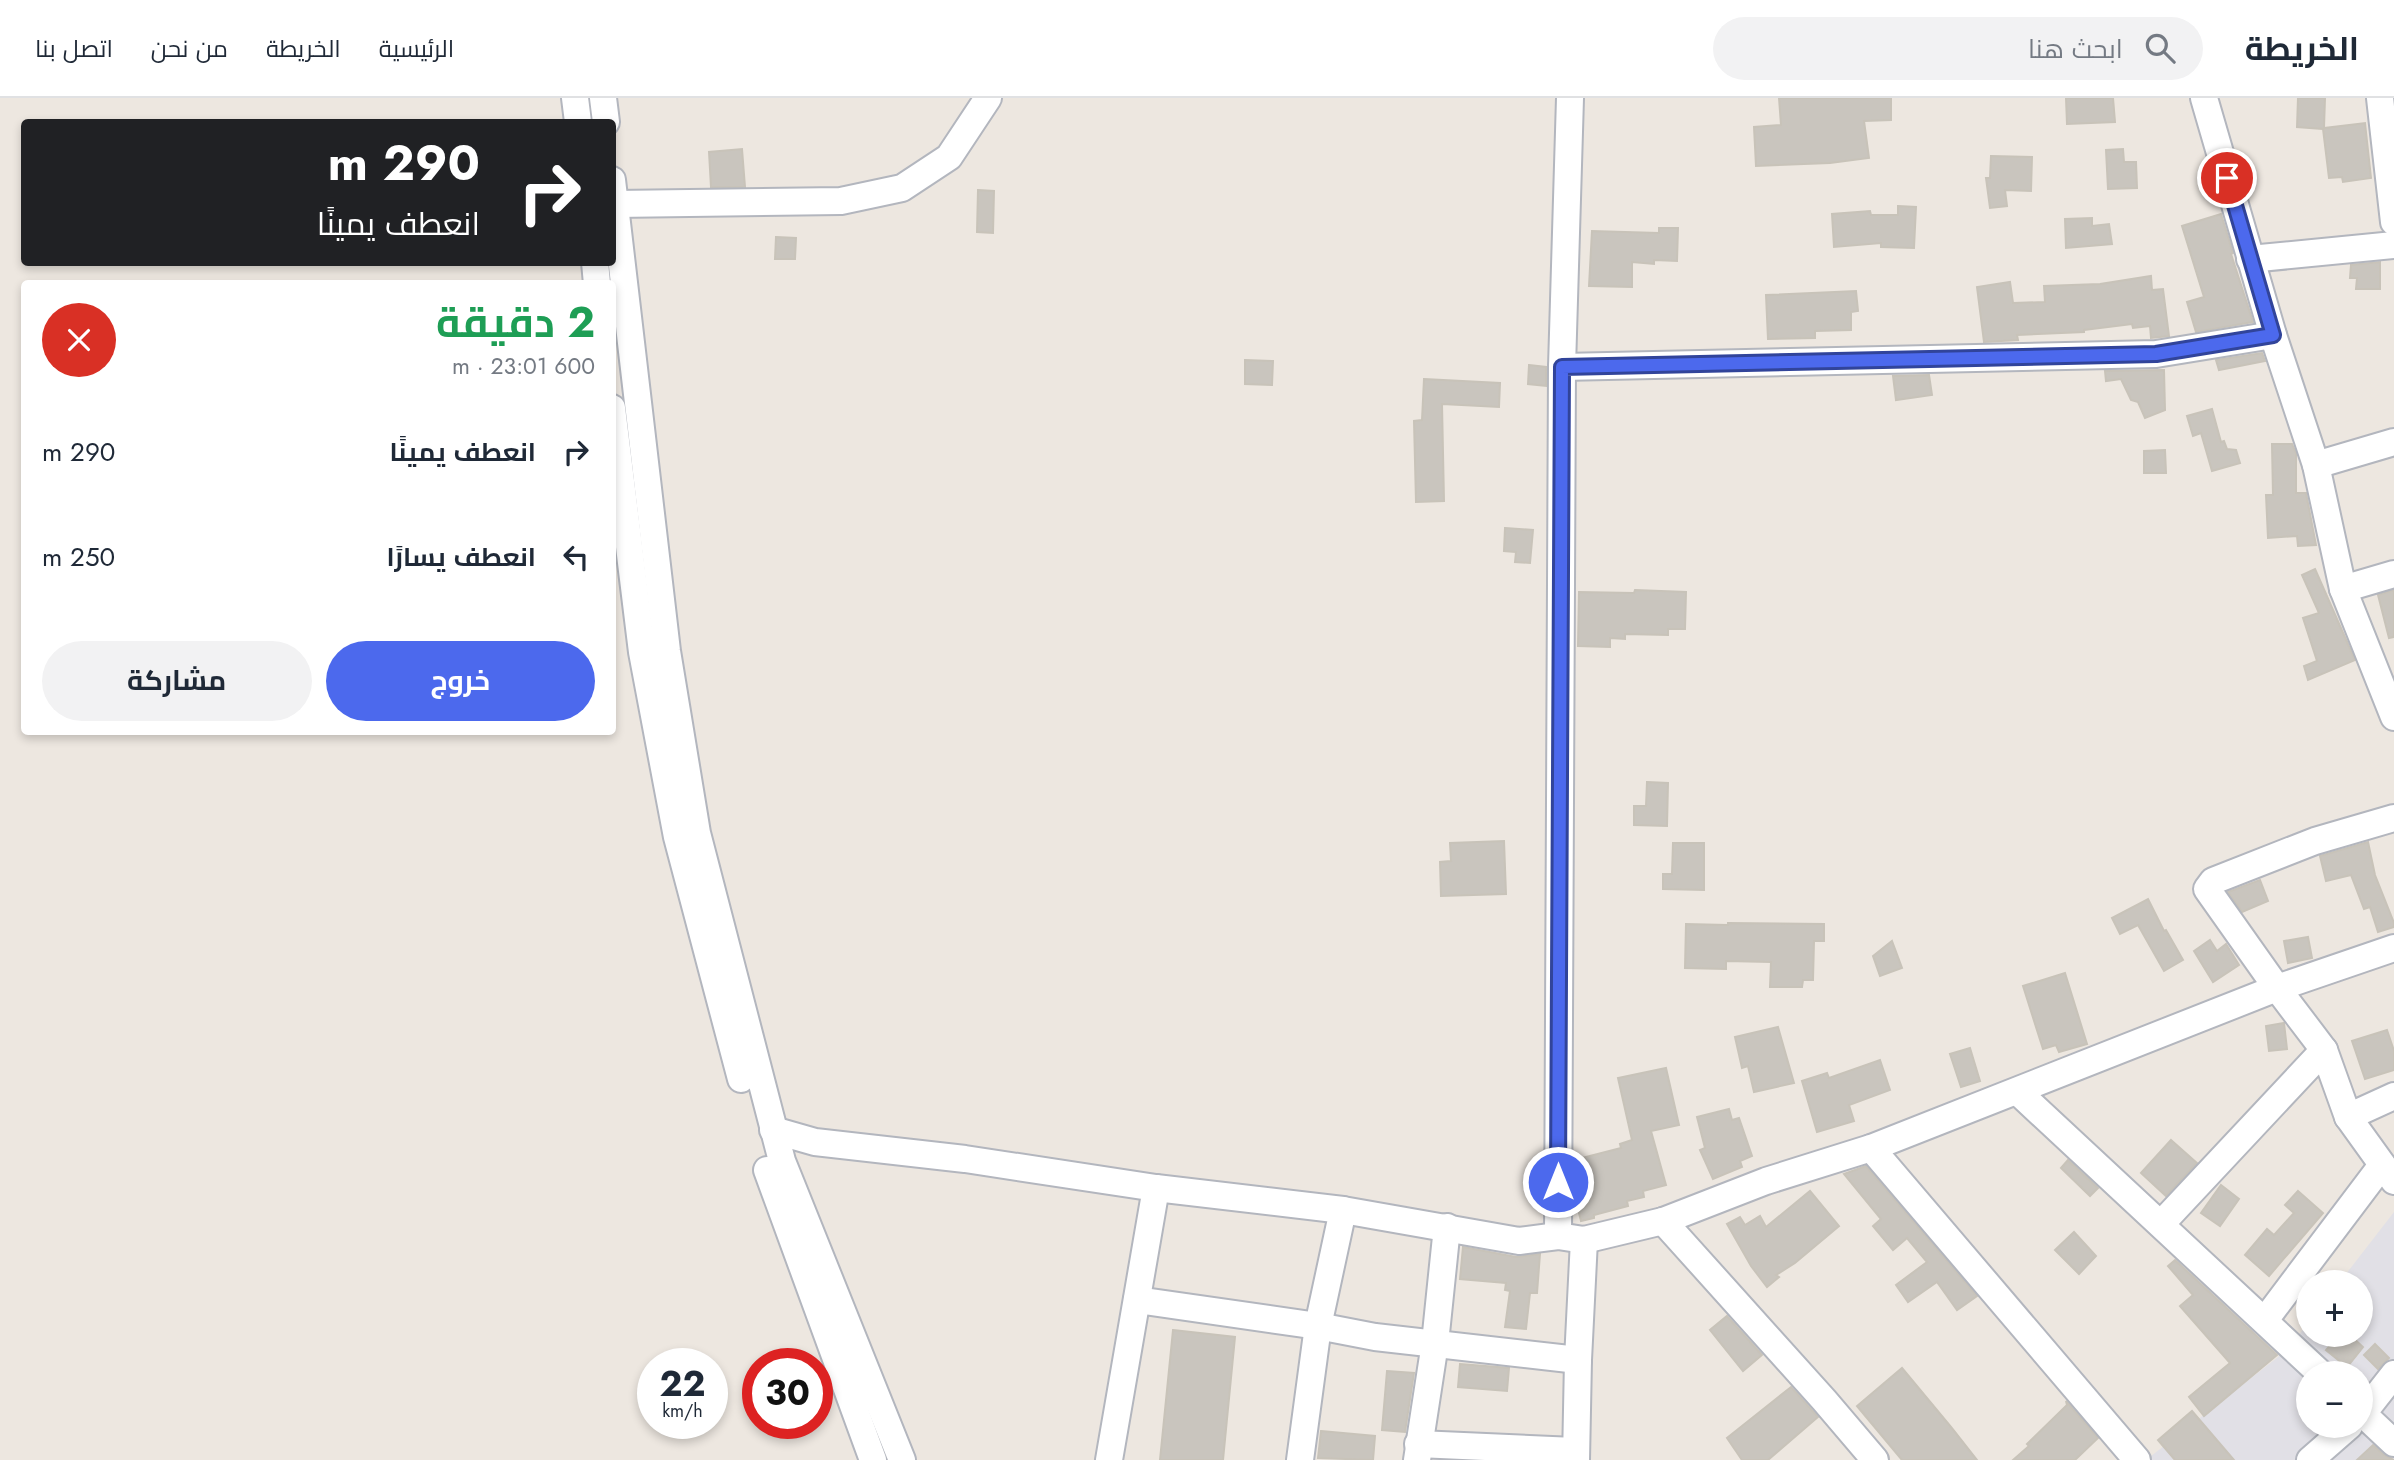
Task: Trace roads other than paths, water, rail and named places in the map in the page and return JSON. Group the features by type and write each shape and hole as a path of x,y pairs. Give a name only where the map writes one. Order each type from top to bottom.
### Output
{"street":[{"path":"575,98 578,119"},
{"path":"603,98 606,119"},
{"path":"616,192 841,201 902,188 949,157 988,98"},
{"path":"1558,1237 1562,367 1570,98"},
{"path":"2204,98 2273,335 2316,465 2343,589 2394,715"},
{"path":"2380,98 2394,222"},
{"path":"616,209 667,651 697,834 782,1161 902,1460"},
{"path":"2250,259 2394,245"},
{"path":"1562,367 2156,354 2273,335"},
{"path":"616,441 642,652 677,836 766,1169 873,1460"},
{"path":"2316,465 2394,442"},
{"path":"2343,589 2394,574"},
{"path":"2265,1320 2388,1173 2348,1117 2324,1050 2207,888 2213,881 2315,841 2394,818"},
{"path":"774,1130 815,1142 965,1159 1156,1188 1343,1210 1519,1241 1558,1237 1584,1240 1663,1221 1766,1181 1871,1148 2277,988 2394,948"},
{"path":"2161,1224 2324,1050"},
{"path":"2018,1092 2308,1361"},
{"path":"2348,1117 2394,1096"},
{"path":"782,1161 815,1142"},
{"path":"1871,1148 2137,1460"},
{"path":"1109,1460 1156,1188"},
{"path":"1300,1460 1318,1326 1343,1210"},
{"path":"1663,1221 1875,1460"},
{"path":"1447,1227 1435,1343 1417,1452 1576,1456 1584,1240"},
{"path":"1137,1300 1318,1326 1375,1337 1578,1360"},
{"path":"2373,1400 2394,1374"},
{"path":"2373,1427 2394,1443"},
{"path":"2310,1460 2335,1438"}]}
